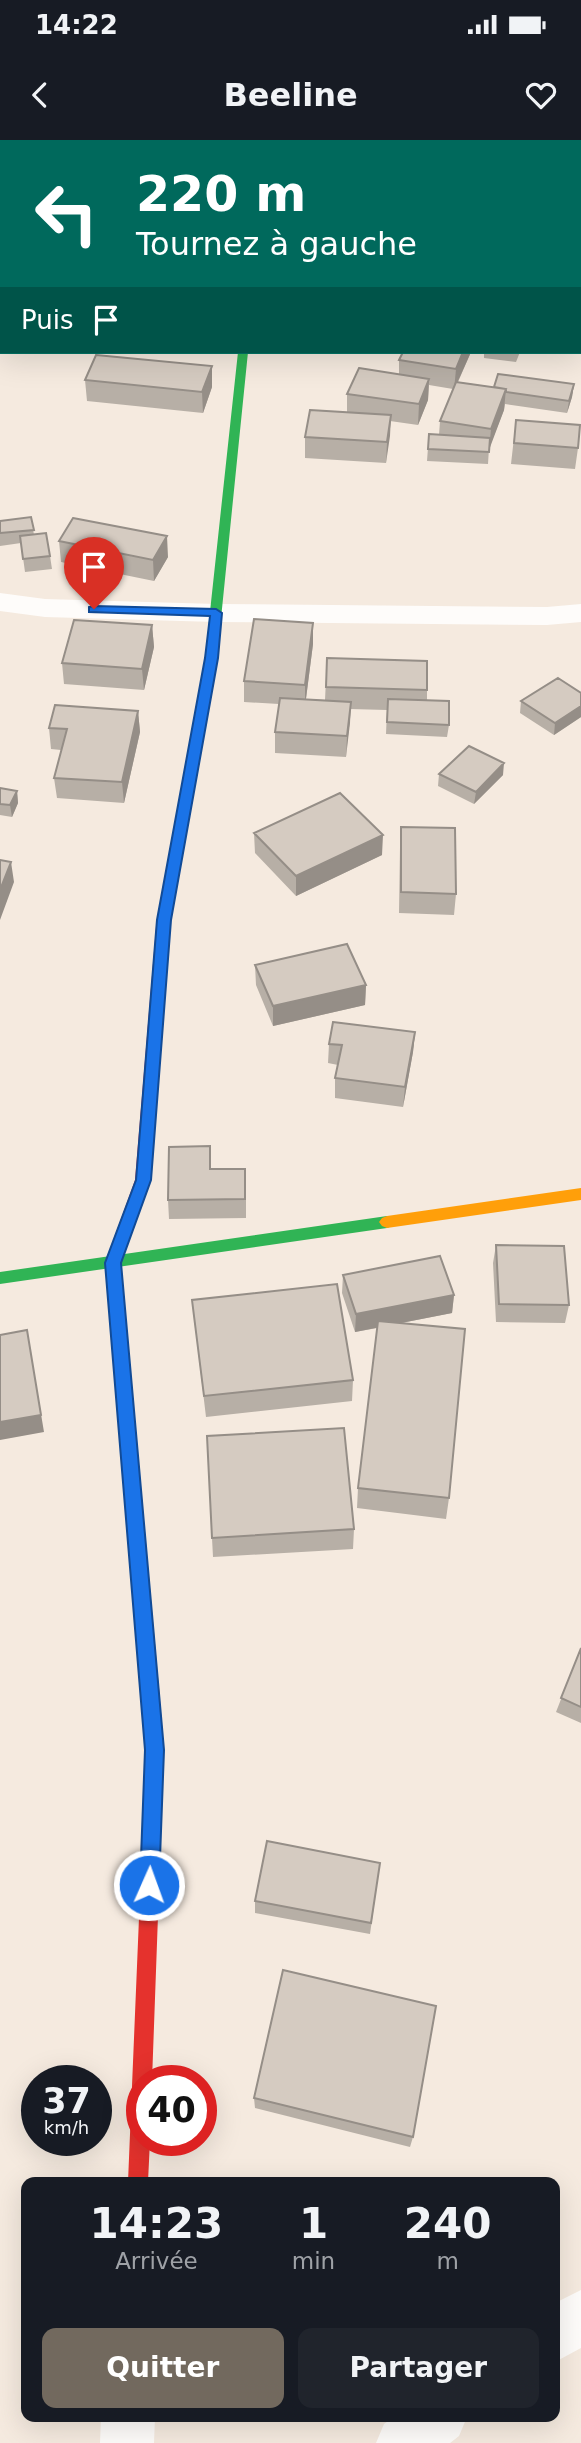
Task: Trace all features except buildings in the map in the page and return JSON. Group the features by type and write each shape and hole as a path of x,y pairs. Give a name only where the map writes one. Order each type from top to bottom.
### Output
{"street":[{"path":"138,2177 155,1750 113,1263 143,1180 164,920 211,658 243,354"},
{"path":"0,602 45,608 216,613 547,616 581,613"},
{"path":"0,1278 581,1194"},
{"path":"560,2331 581,2316"},
{"path":"127,2443 128,2422"},
{"path":"403,2443 433,2422"}],"traffic: fast":[{"path":"163,927 211,658 243,354"},
{"path":"0,1278 387,1222"}],"traffic: slow":[{"path":"387,1222 581,1194"},
{"path":"114,1275 150,1688"}],"traffic: jam":[{"path":"114,1275 113,1263 143,1180 163,927"},
{"path":"138,2177 155,1750 150,1688"}],"route":[{"path":"94,609 216,613 211,658 164,920 143,1180 113,1263 155,1750 149,1885"}]}
